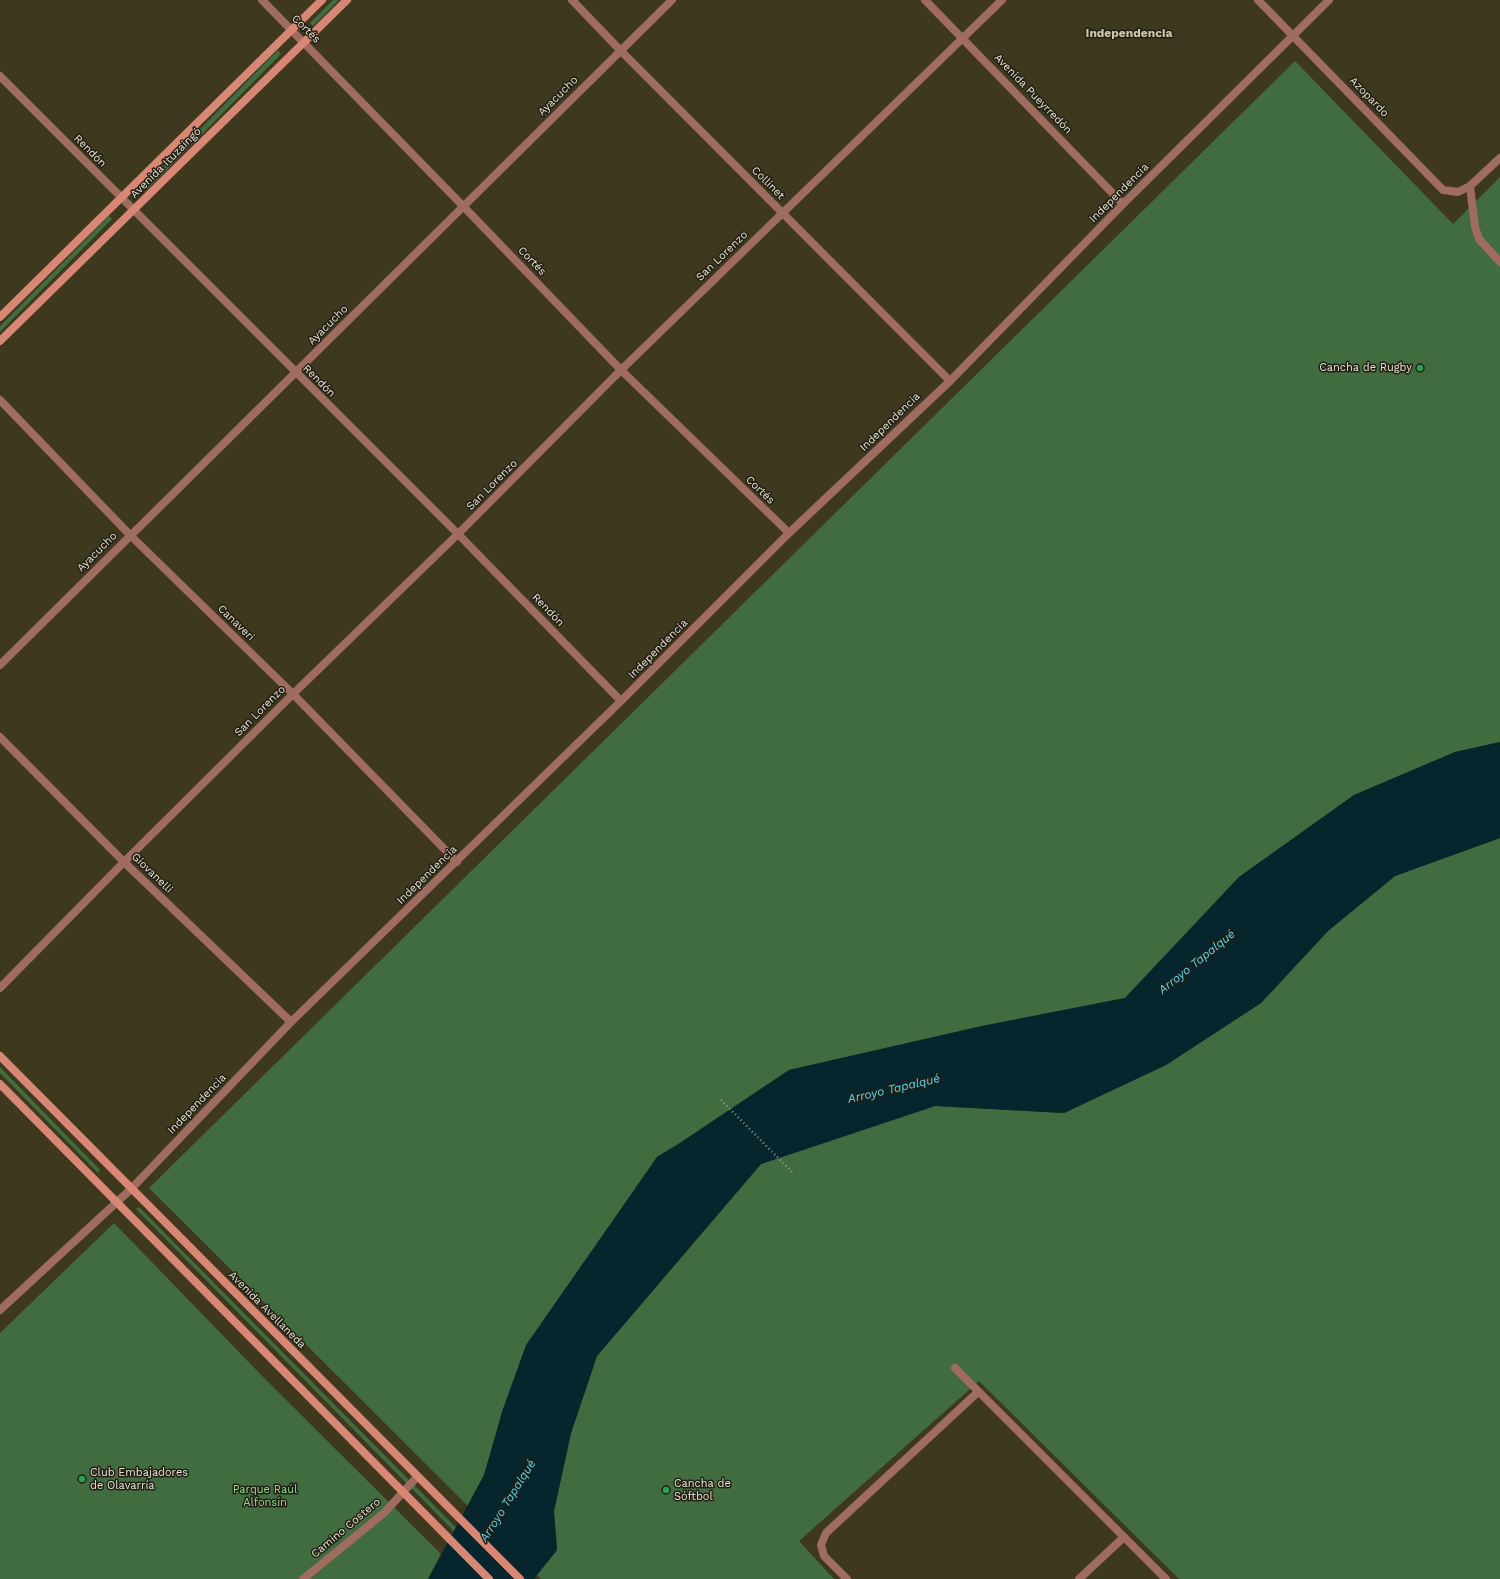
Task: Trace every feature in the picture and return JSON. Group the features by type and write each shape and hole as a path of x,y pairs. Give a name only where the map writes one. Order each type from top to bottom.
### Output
{"main road":[{"name":"Avenida Ituzaingó","path":"0,317 322,0"},
{"name":"Avenida Ituzaingó","path":"0,341 134,211 347,0"},
{"name":"Avenida Avellaneda","path":"0,1056 520,1579"},
{"path":"0,1084 402,1493 489,1579"}],"street":[{"name":"Cortés","path":"262,0 621,370 789,533"},
{"name":"Collinet","path":"572,0 950,381"},
{"name":"Ayacucho","path":"0,665 672,0"},
{"name":"Avenida Pueyrredón","path":"925,0 964,38 1123,204"},
{"name":"San Lorenzo","path":"0,988 124,862 293,694 458,534 621,370 1002,0"},
{"name":"Azopardo","path":"1258,0 1443,190 1458,192 1470,186"},
{"name":"Independencia","path":"0,1310 131,1189 290,1022 457,862 789,533 950,381 1123,204 1329,0"},
{"name":"Rendón","path":"0,76 458,534 621,701"},
{"path":"1500,158 1470,186 1474,227 1479,239 1500,262"},
{"name":"Canaveri","path":"0,400 130,535 293,694 457,862"},
{"name":"Giovanelli","path":"0,737 124,862 290,1022"},
{"path":"955,1368 1166,1579"},
{"path":"846,1579 824,1556 821,1545 826,1533 978,1392"},
{"name":"Camino Costero","path":"303,1579 384,1513 417,1477"},
{"path":"1079,1579 1124,1537"}],"path":[{"path":"721,1100 794,1174"}],"green space":[{"path":"333,0 339,0 313,26 310,23"},
{"path":"278,50 281,54 148,189 144,186"},
{"path":"1295,61 1453,224 1500,177 1500,742 1455,752 1354,795 1239,877 1125,998 982,1026 789,1070 657,1157 503,1409 484,1475 468,1506 149,1188"},
{"path":"109,216 112,219 0,332 0,326"},
{"path":"1500,838 1500,1579 1179,1579 979,1381 799,1541 834,1579 541,1579 537,1575 557,1550 554,1511 571,1433 597,1356 761,1164 935,1106 1064,1113 1166,1065 1261,1003 1328,931 1395,876"},
{"path":"0,1067 100,1170 98,1173 0,1073"},
{"path":"139,1207 507,1579 501,1579 136,1209"},
{"name":"Parque Raúl Alfonsín","path":"114,1223 265,1379 441,1554 428,1579 0,1579 0,1333"}],"water":[{"name":"Arroyo Tapalqué","path":"1500,742 1500,838 1395,876 1328,931 1261,1003 1166,1065 1064,1113 935,1106 761,1164 597,1356 571,1433 554,1511 557,1550 534,1579 428,1579 484,1475 503,1409 526,1345 657,1157 789,1070 982,1026 1125,998 1239,877 1354,795 1455,752"}],"place":[{"name":"Cancha de Rugby","path":"1420,368"},
{"name":"Club Embajadores de Olavarría","path":"82,1479"},
{"name":"Cancha de Sóftbol","path":"666,1490"}],"district":[{"name":"Independencia","path":"1129,33"}]}
